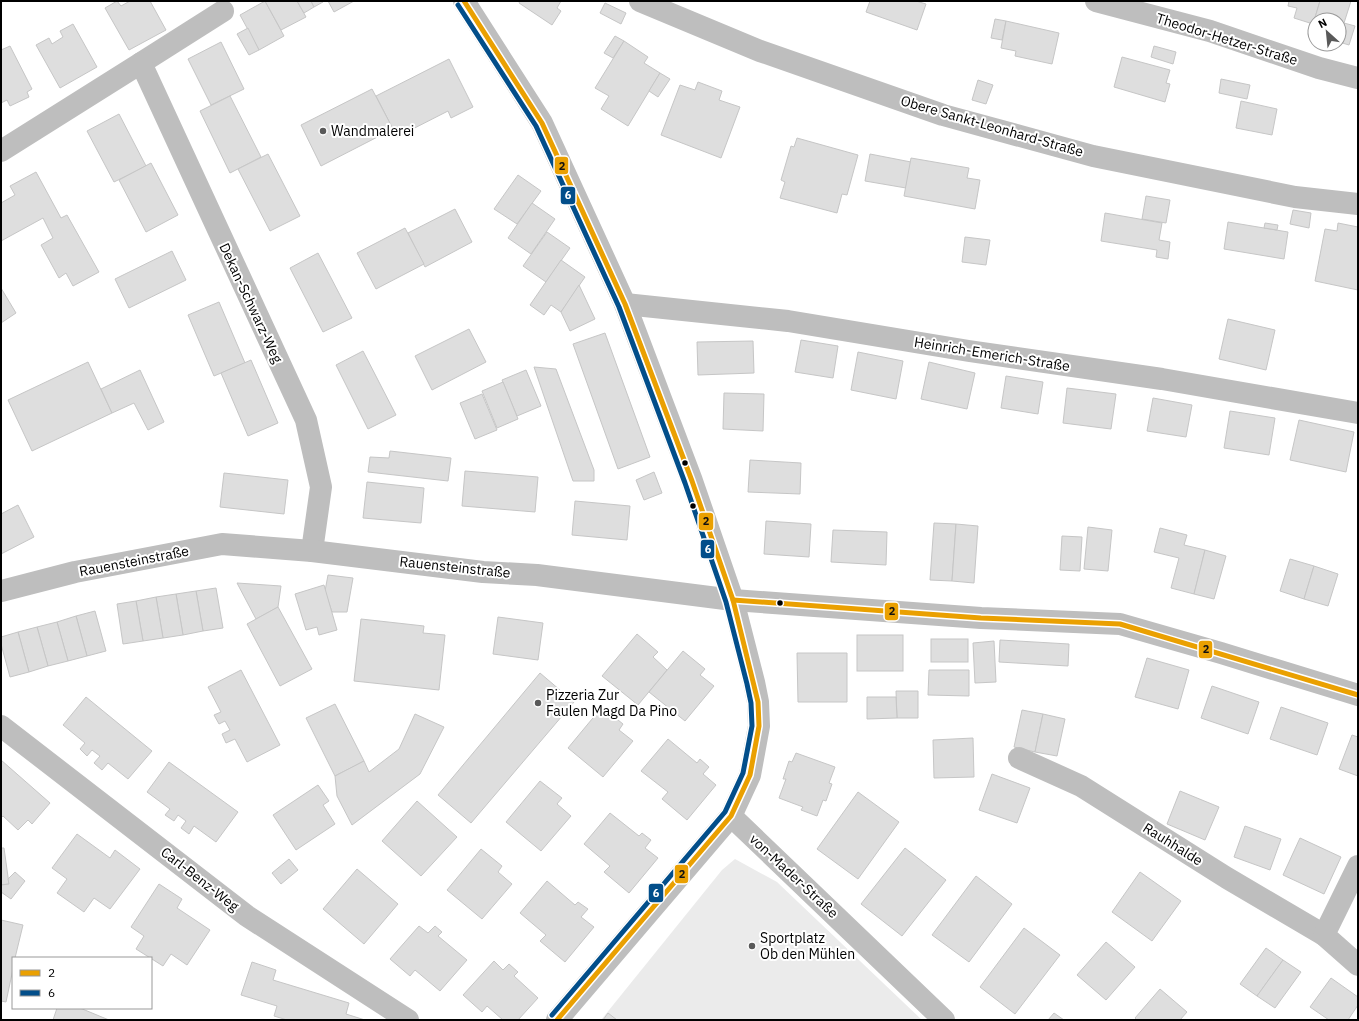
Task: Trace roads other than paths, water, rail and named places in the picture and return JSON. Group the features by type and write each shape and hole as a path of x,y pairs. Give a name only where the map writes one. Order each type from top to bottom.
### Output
{"street":[{"path":"464,1 542,123 625,304 692,481 733,600 758,702 759,726 750,775 731,816 557,1020"},
{"name":"Obere Sankt-Leonhard-Straße","path":"640,1 760,51 943,115 1093,156 1295,197 1358,204"},
{"name":"Theodor-Hetzer-Straße","path":"1096,1 1210,31 1319,68 1358,78"},
{"path":"1,151 223,11"},
{"name":"Dekan-Schwarz-Weg","path":"141,63 306,420 321,486 312,551"},
{"name":"Heinrich-Emerich-Straße","path":"625,304 788,320 970,351 1162,379 1358,413"},
{"name":"Rauensteinstraße","path":"1,591 75,572 222,544 312,551 483,572 537,575 733,600 981,618 1120,624 1358,695"},
{"name":"Carl-Benz-Weg","path":"1,726 247,916 408,1020"},
{"name":"Rauhhalde","path":"1019,758 1081,786 1227,878 1324,935 1358,964"},
{"name":"von-Mader-Straße","path":"731,816 944,1020"},
{"path":"1324,935 1358,866"}],"place":[{"name":"Wandmalerei","path":"323,131"},
{"name":"Pizzeria Zur Faulen Magd Da Pino","path":"538,703"},
{"name":"Sportplatz Ob den Mühlen","path":"752,946"}]}
